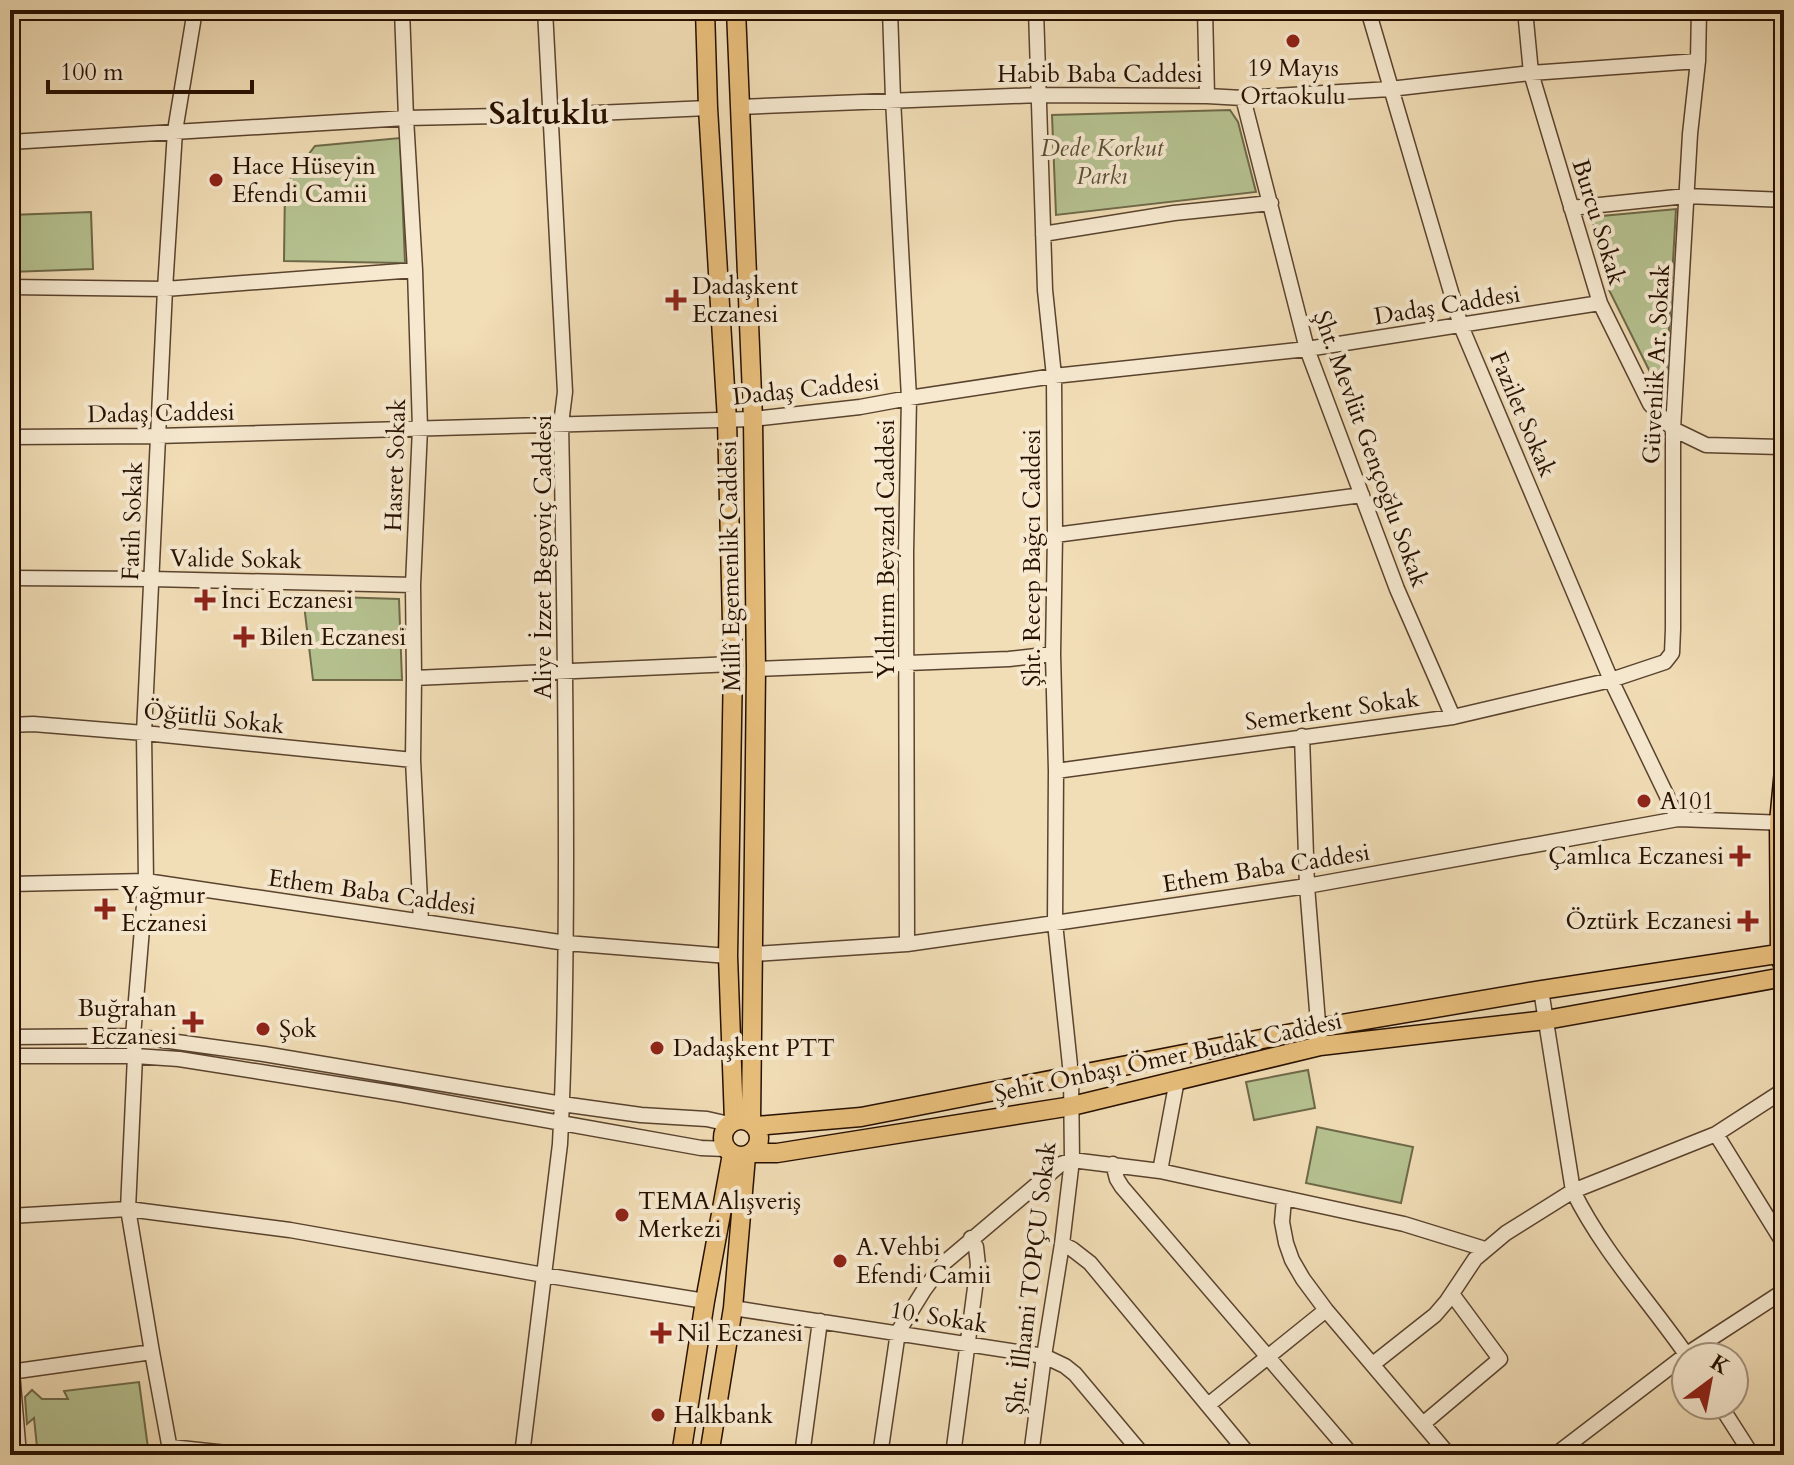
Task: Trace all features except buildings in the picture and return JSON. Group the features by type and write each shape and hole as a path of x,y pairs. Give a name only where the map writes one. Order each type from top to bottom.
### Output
{"main road":[{"name":"Millî Egemenlik Caddesi","path":"705,10 727,420 733,664 728,956 742,1123"},
{"name":"Millî Egemenlik Caddesi","path":"736,10 753,419 756,669 753,954 742,1123"},
{"path":"1783,959 1784,770"},
{"name":"Şehit Onbaşı Ömer Budak Caddesi","path":"742,1123 861,1117 1071,1075 1319,1037 1541,990 1783,959"},
{"name":"Şehit Onbaşı Ömer Budak Caddesi","path":"739,1153 777,1153 1072,1106 1177,1080 1319,1037 1546,1020 1784,977"},
{"path":"742,1123 760,1141 758,1146 739,1153 724,1144 723,1133 742,1123"},
{"path":"681,1455 705,1301 739,1153"},
{"path":"709,1455 733,1308 739,1153"}],"street":[{"name":"Fatih Sokak","path":"171,1451 128,1209 135,1056 133,1036 146,881 144,733 165,289 175,131 195,10"},
{"name":"Hasret Sokak","path":"402,10 420,428 413,585 413,760 421,921"},
{"name":"Aliye İzzet Begoviç Caddesi","path":"522,1455 561,1123 566,943 566,671 561,424 565,392 545,10"},
{"name":"Yıldırım Beyazıd Caddesi","path":"890,10 909,398 906,552 907,944"},
{"name":"Şht. Recep Bağcı Caddesi","path":"1036,10 1045,290 1054,376 1055,923 1072,1106"},
{"path":"1205,10 1207,96"},
{"name":"Fazilet Sokak","path":"1368,10 1461,326 1611,680 1678,819"},
{"name":"Burcu Sokak","path":"1525,10 1531,73 1600,303 1650,404 1673,429"},
{"name":"Güvenlik Ar. Sokak","path":"1611,680 1665,662 1672,653 1673,429 1699,10"},
{"name":"Habib Baba Caddesi","path":"740,107 1039,95 1243,98 1390,89 1531,73 1698,61"},
{"name":"Şht. Mevlüt Gençoğlu Sokak","path":"1243,98 1307,349 1397,589 1453,717"},
{"path":"10,142 406,118 708,108"},
{"path":"1571,208 1686,196 1784,200"},
{"path":"1043,234 1174,213 1271,203"},
{"path":"10,287 165,289 415,270"},
{"name":"Dadaş Caddesi","path":"10,437 157,436 753,419 860,407 1054,376 1307,349 1600,303"},
{"path":"1673,429 1706,445 1784,447"},
{"path":"1055,535 1362,495"},
{"name":"Valide Sokak","path":"10,578 413,585"},
{"path":"756,669 1009,659 1053,654"},
{"path":"414,678 733,664"},
{"name":"Semerkent Sokak","path":"1056,771 1453,717 1611,680"},
{"name":"Öğütlü Sokak","path":"10,725 144,733 413,760"},
{"path":"1302,736 1307,886 1319,1037"},
{"name":"Ethem Baba Caddesi","path":"753,954 907,944 1055,923 1307,886 1678,819 1782,823"},
{"name":"Ethem Baba Caddesi","path":"10,884 146,881 566,943 728,956"},
{"path":"1541,990 1573,1191 1600,1239 1677,1341"},
{"path":"10,1037 133,1036 280,1056 562,1104 641,1115 742,1123"},
{"path":"10,1056 135,1056 195,1062 739,1153"},
{"path":"1160,1171 1177,1080"},
{"path":"1373,1364 1435,1315 1467,1269 1485,1249 1506,1233 1573,1191 1716,1134 1784,1090"},
{"name":"Şht. İlhami TOPÇU Sokak","path":"1031,1455 1072,1160 1072,1106"},
{"path":"1716,1134 1784,1244"},
{"path":"880,1455 898,1332 932,1277 971,1238 1061,1164 1072,1160 1160,1171 1404,1224 1485,1249"},
{"path":"1113,1164 1122,1187 1352,1455"},
{"path":"1284,1199 1282,1222 1286,1243 1303,1279 1449,1455"},
{"path":"10,1216 128,1209 290,1230 705,1301"},
{"path":"953,1455 978,1265 976,1247 971,1238"},
{"path":"1062,1244 1090,1263 1249,1455"},
{"path":"1710,1341 1784,1291"},
{"path":"1424,1423 1500,1359 1452,1294"},
{"name":"10. Sokak","path":"733,1308 1044,1356"},
{"path":"1208,1405 1326,1310"},
{"path":"802,1455 820,1321"},
{"path":"19,1455 11,1372 152,1352"},
{"path":"1044,1356 1075,1374 1143,1455"},
{"path":"1555,1455 1670,1369"},
{"path":"1730,1421 1752,1455"},
{"path":"171,1451 245,1455"}],"green space":[{"name":"Dede Korkut Parkı","path":"1230,110 1238,122 1256,192 1056,215 1052,115"},
{"path":"400,138 405,263 284,261 285,185 315,146"},
{"path":"1676,209 1666,382 1655,382 1609,290 1591,217"},
{"path":"91,212 93,269 10,272 10,215"},
{"path":"303,596 399,599 402,680 313,680"},
{"path":"1308,1070 1315,1108 1254,1120 1246,1082"},
{"path":"1317,1127 1413,1147 1401,1203 1306,1183"},
{"path":"139,1382 149,1455 32,1455 37,1447 34,1418 27,1424 25,1397 32,1390 42,1399 68,1399 64,1391"}],"place":[{"name":"19 Mayıs Ortaokulu","path":"1293,41"},
{"name":"Hace Hüseyin Efendi Camii","path":"216,180"},
{"name":"Dadaşkent Eczanesi","path":"676,300"},
{"name":"İnci Eczanesi","path":"205,600"},
{"name":"Bilen Eczanesi","path":"244,637"},
{"name":"A101","path":"1644,801"},
{"name":"Çamlıca Eczanesi","path":"1740,856"},
{"name":"Yağmur Eczanesi","path":"105,909"},
{"name":"Öztürk Eczanesi","path":"1748,921"},
{"name":"Buğrahan Eczanesi","path":"193,1022"},
{"name":"Şok","path":"263,1029"},
{"name":"Dadaşkent PTT","path":"657,1048"},
{"name":"TEMA Alışveriş Merkezi","path":"622,1215"},
{"name":"A.Vehbi Efendi Camii","path":"840,1261"},
{"name":"Nil Eczanesi","path":"661,1333"},
{"name":"Halkbank","path":"658,1415"}],"district":[{"name":"Saltuklu","path":"549,113"}]}
